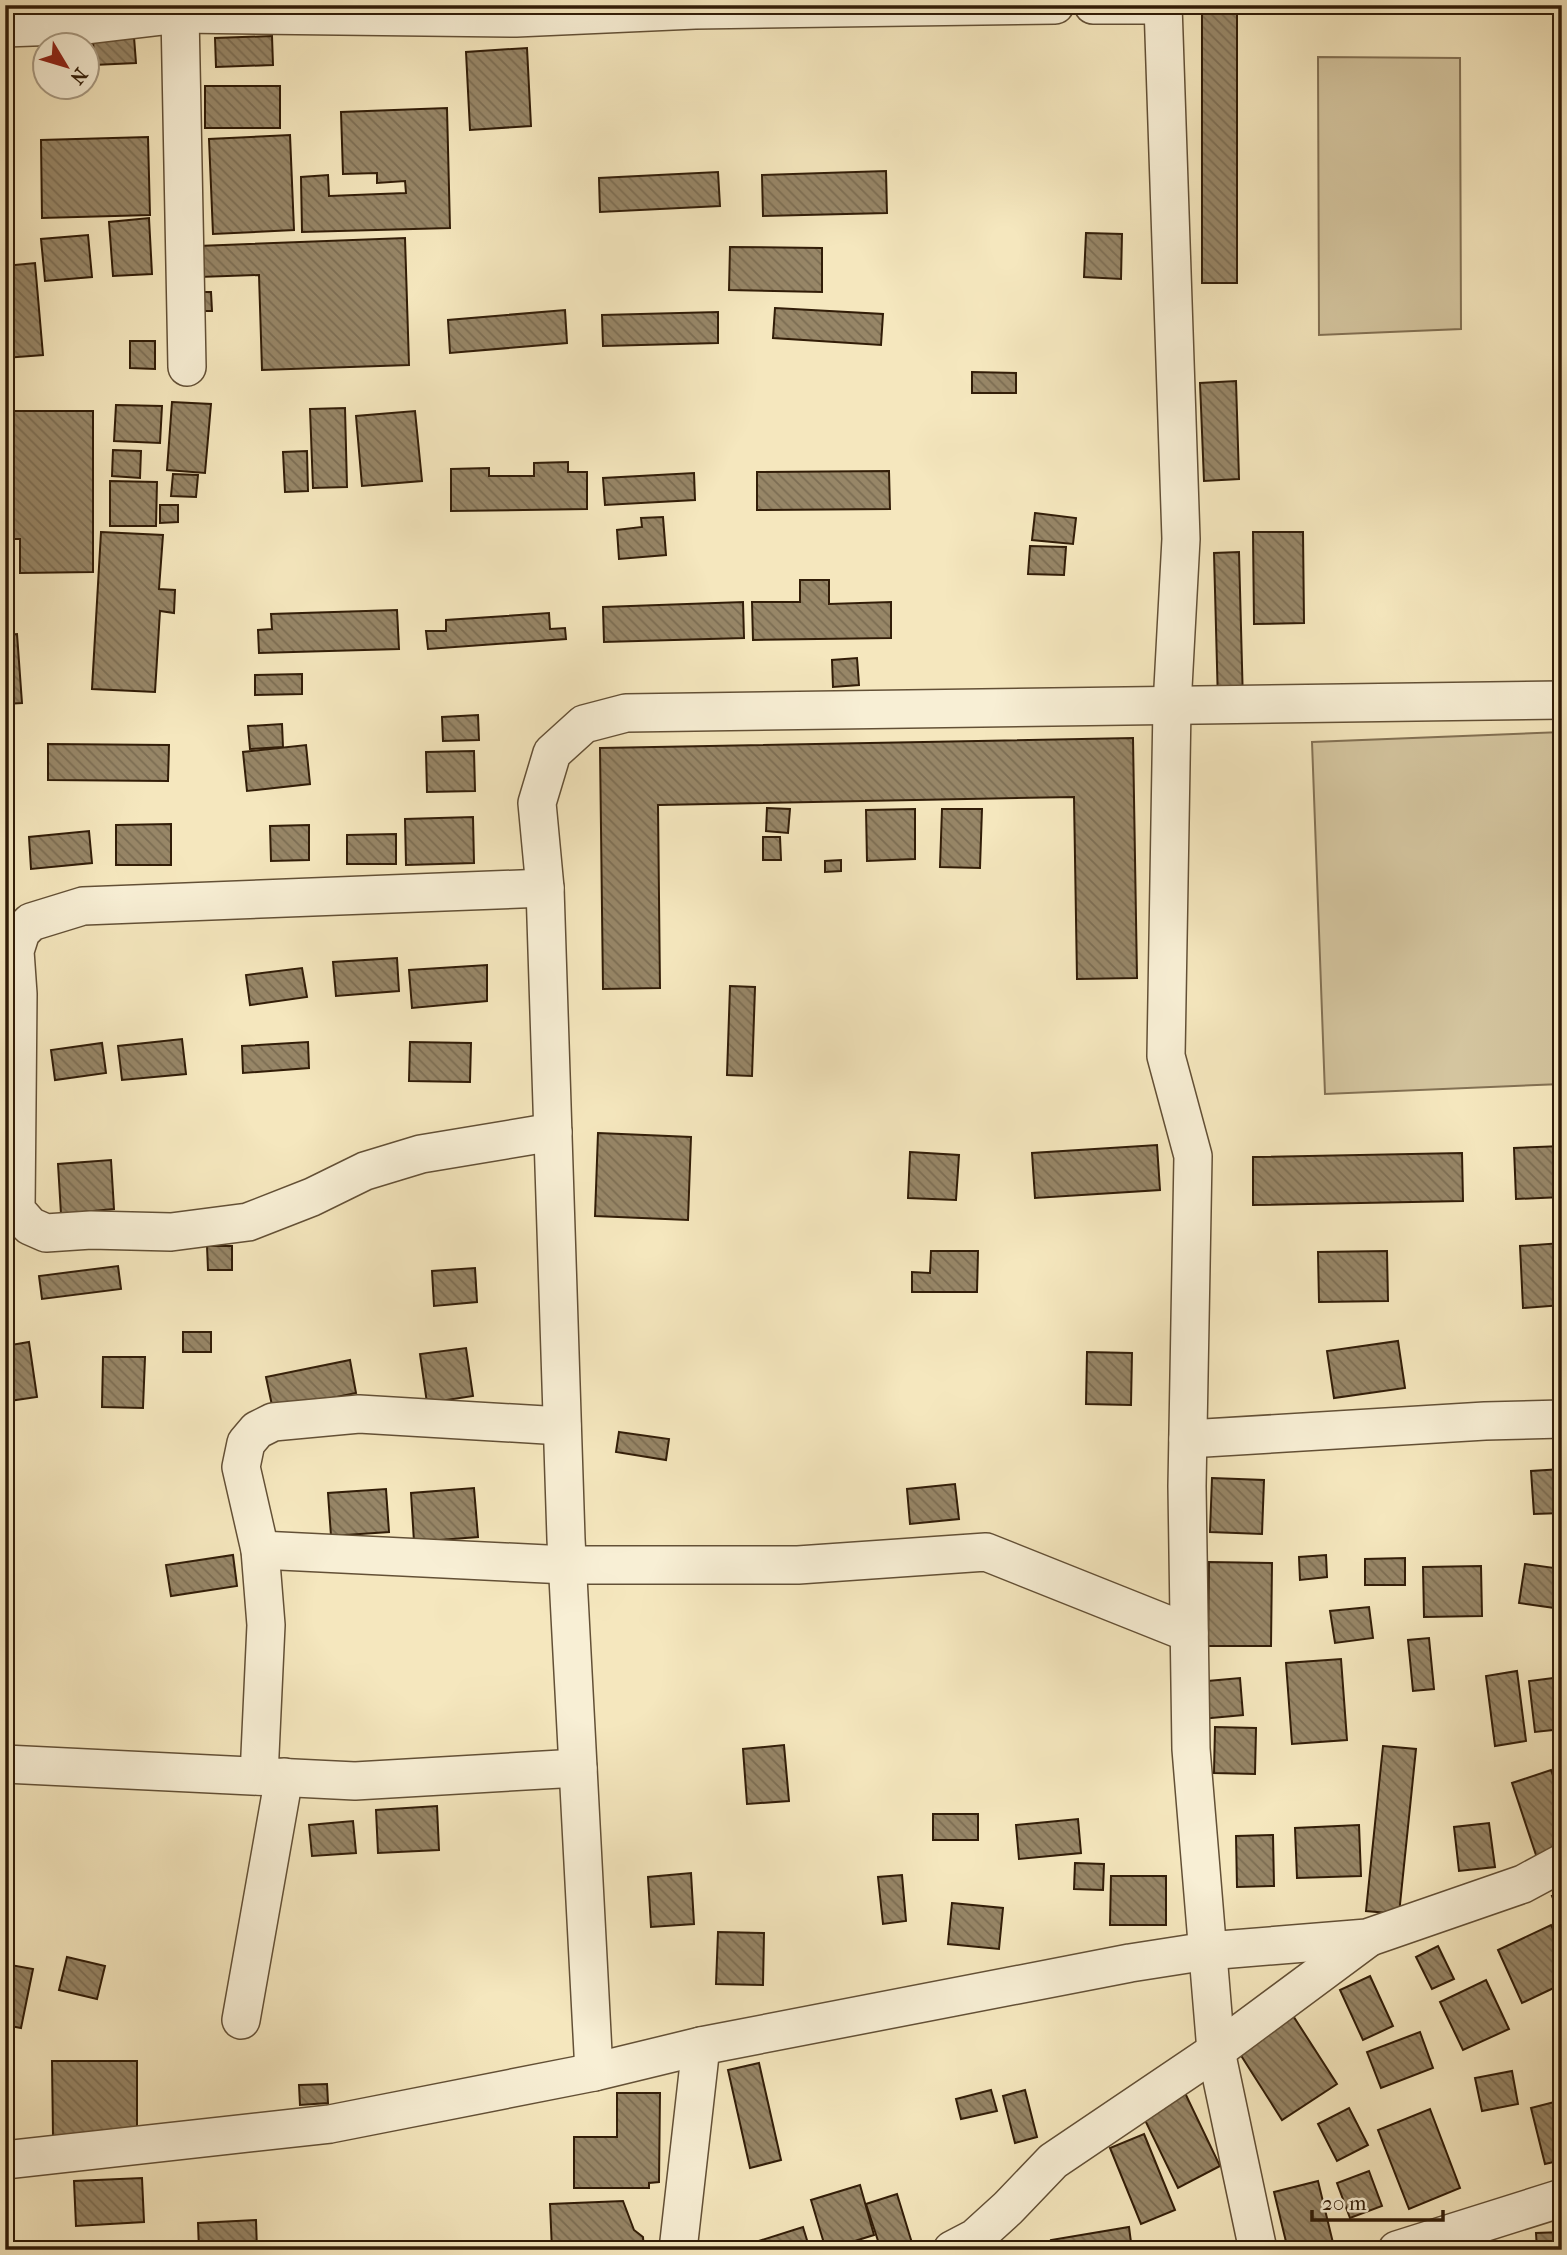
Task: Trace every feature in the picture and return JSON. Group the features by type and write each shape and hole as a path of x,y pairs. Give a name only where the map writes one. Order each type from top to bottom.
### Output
{"street":[{"path":"5,27 87,15 516,18 695,8 1055,5"},
{"path":"1093,5 1164,5 1181,539 1172,706 1166,1056 1193,1156 1188,1438 1191,1749 1216,2051 1258,2250"},
{"path":"180,14 187,367"},
{"path":"594,2072 562,1426 545,888 537,803 552,753 584,724 626,713 1562,700"},
{"path":"545,888 83,906 31,922 22,932 15,951 18,994 16,1210 30,1226 46,1233 91,1230 171,1232 248,1222 312,1197 365,1171 410,1158 553,1132"},
{"path":"241,2020 272,1776 260,1550 241,1467 246,1443 257,1430 273,1422 359,1414 562,1426"},
{"path":"1188,1438 1562,1419"},
{"path":"260,1550 568,1565 798,1564 986,1552 1189,1633"},
{"path":"5,1764 355,1781 578,1768"},
{"path":"5,2160 330,2124 594,2072 701,2046 1130,1963 1208,1951 1367,1938 1522,1884 1562,1863"},
{"path":"952,2250 975,2238 1053,2161 1216,2051 1367,1938"},
{"path":"678,2250 701,2046"},
{"path":"1397,2250 1562,2198"}],"shaded area":[{"path":"1318,57 1460,58 1461,329 1319,335"},
{"path":"1562,732 1562,1084 1325,1094 1312,742"}],"building":[{"path":"1202,5 1237,5 1237,283 1202,283"},
{"path":"272,36 273,65 216,67 215,38"},
{"path":"134,37 136,63 102,65 102,38"},
{"path":"527,48 531,126 470,130 466,52"},
{"path":"205,86 280,86 280,128 205,128"},
{"path":"447,108 450,228 302,232 301,177 328,175 329,196 406,193 405,181 377,183 377,173 343,174 341,112"},
{"path":"290,135 294,230 213,234 209,139"},
{"path":"148,137 150,215 42,218 41,140"},
{"path":"886,171 887,213 763,216 762,175"},
{"path":"718,172 720,206 600,212 599,178"},
{"path":"149,218 152,274 113,276 109,222"},
{"path":"1086,233 1122,234 1121,279 1084,277"},
{"path":"88,235 92,277 45,281 41,239"},
{"path":"405,238 409,365 262,370 259,275 199,277 198,246"},
{"path":"730,247 822,248 822,292 729,290"},
{"path":"35,263 43,355 5,358 5,266"},
{"path":"195,292 211,292 212,311 196,311"},
{"path":"775,308 883,314 881,345 773,338"},
{"path":"565,310 567,343 450,353 448,320"},
{"path":"718,312 718,343 603,346 602,315"},
{"path":"130,341 155,341 155,369 130,368"},
{"path":"972,372 1016,373 1016,393 972,393"},
{"path":"1236,381 1239,479 1204,481 1200,383"},
{"path":"172,402 211,404 205,473 167,470"},
{"path":"116,405 162,406 160,443 114,441"},
{"path":"345,408 347,487 313,488 310,409"},
{"path":"5,411 93,411 93,572 20,573 20,539 5,539"},
{"path":"415,411 422,481 362,486 356,416"},
{"path":"113,450 141,451 140,478 112,476"},
{"path":"307,451 308,491 285,492 283,452"},
{"path":"568,462 568,472 587,472 587,509 451,511 451,469 489,468 489,476 534,476 534,463"},
{"path":"889,471 890,509 757,510 757,472"},
{"path":"694,473 695,500 605,505 603,478"},
{"path":"173,474 198,475 196,497 171,496"},
{"path":"110,481 157,482 156,526 110,526"},
{"path":"160,505 178,505 178,522 160,523"},
{"path":"1035,513 1076,518 1073,544 1032,540"},
{"path":"663,517 666,555 619,559 617,530 642,527 641,518"},
{"path":"101,532 163,535 159,589 175,590 174,613 160,611 155,692 92,689"},
{"path":"1253,532 1303,532 1304,623 1254,624"},
{"path":"1030,546 1066,547 1064,575 1028,574"},
{"path":"1239,552 1243,703 1218,703 1214,553"},
{"path":"800,580 829,580 829,604 891,602 891,638 753,640 752,602 800,602"},
{"path":"743,602 744,638 604,642 603,607"},
{"path":"397,610 399,649 259,653 258,630 272,629 271,614"},
{"path":"549,613 550,629 565,628 566,639 428,649 426,631 446,631 446,620"},
{"path":"17,634 22,703 5,704 5,635"},
{"path":"857,658 859,685 833,687 832,660"},
{"path":"302,674 302,694 255,695 255,675"},
{"path":"478,715 479,740 443,741 442,717"},
{"path":"282,724 283,747 250,749 248,726"},
{"path":"1133,738 1137,978 1077,979 1074,797 658,805 660,988 603,989 600,748"},
{"path":"48,744 169,745 168,781 48,780"},
{"path":"306,745 310,784 247,791 243,752"},
{"path":"474,751 475,791 427,792 426,752"},
{"path":"767,808 790,809 788,833 766,831"},
{"path":"915,809 915,859 867,861 866,810"},
{"path":"942,809 982,809 980,868 940,867"},
{"path":"473,817 474,863 406,865 405,819"},
{"path":"171,824 171,865 116,865 116,825"},
{"path":"309,825 309,860 271,861 270,826"},
{"path":"89,831 92,863 31,869 29,837"},
{"path":"396,834 396,864 347,864 347,835"},
{"path":"763,837 780,837 781,860 763,860"},
{"path":"841,860 841,871 825,872 825,861"},
{"path":"397,958 399,991 336,996 333,962"},
{"path":"487,965 487,1001 412,1008 409,970"},
{"path":"302,968 307,997 250,1005 246,975"},
{"path":"730,986 755,987 752,1076 727,1075"},
{"path":"182,1039 186,1074 122,1080 118,1046"},
{"path":"308,1042 309,1068 243,1073 242,1046"},
{"path":"410,1042 471,1043 470,1082 409,1081"},
{"path":"102,1043 106,1073 55,1080 51,1050"},
{"path":"598,1133 691,1137 688,1220 595,1216"},
{"path":"1157,1145 1160,1190 1035,1198 1032,1153"},
{"path":"1562,1146 1562,1197 1516,1199 1514,1148"},
{"path":"910,1152 959,1155 956,1200 908,1198"},
{"path":"1462,1153 1463,1201 1253,1205 1253,1157"},
{"path":"111,1160 114,1209 61,1214 58,1164"},
{"path":"1562,1243 1562,1305 1523,1308 1520,1246"},
{"path":"207,1246 232,1246 232,1270 208,1270"},
{"path":"931,1251 978,1251 977,1292 912,1292 912,1272 930,1273"},
{"path":"1387,1251 1388,1301 1319,1302 1318,1252"},
{"path":"118,1266 121,1289 42,1299 39,1276"},
{"path":"475,1268 477,1302 434,1306 432,1271"},
{"path":"183,1332 211,1332 211,1352 183,1352"},
{"path":"1398,1341 1405,1388 1334,1398 1327,1351"},
{"path":"29,1342 37,1397 9,1401 5,1380 5,1346"},
{"path":"466,1348 473,1396 427,1403 420,1354"},
{"path":"1087,1352 1132,1353 1131,1405 1086,1404"},
{"path":"103,1357 145,1357 143,1408 102,1407"},
{"path":"350,1360 356,1393 273,1410 266,1377"},
{"path":"619,1432 669,1439 666,1460 616,1452"},
{"path":"1562,1469 1562,1513 1534,1514 1531,1471"},
{"path":"1212,1478 1264,1480 1262,1534 1210,1532"},
{"path":"955,1484 959,1519 910,1524 907,1489"},
{"path":"474,1488 478,1537 414,1542 411,1493"},
{"path":"386,1489 389,1532 331,1536 328,1493"},
{"path":"233,1555 237,1586 171,1596 166,1565"},
{"path":"1326,1555 1327,1577 1300,1580 1299,1557"},
{"path":"1405,1558 1405,1585 1365,1585 1365,1559"},
{"path":"1209,1562 1272,1563 1271,1646 1208,1646"},
{"path":"1525,1564 1562,1569 1562,1609 1519,1603"},
{"path":"1481,1566 1482,1616 1424,1617 1423,1567"},
{"path":"1369,1607 1373,1638 1335,1643 1330,1611"},
{"path":"1429,1638 1434,1689 1413,1691 1408,1640"},
{"path":"1341,1659 1347,1740 1292,1744 1286,1663"},
{"path":"1517,1671 1526,1741 1495,1746 1486,1676"},
{"path":"1562,1677 1562,1729 1535,1732 1529,1681"},
{"path":"1240,1678 1243,1715 1201,1719 1197,1682"},
{"path":"1215,1727 1256,1728 1255,1774 1214,1773"},
{"path":"784,1745 789,1801 747,1804 743,1749"},
{"path":"1383,1746 1416,1749 1399,1914 1366,1911"},
{"path":"1551,1770 1562,1801 1562,1853 1538,1861 1512,1783"},
{"path":"5,1787 9,1788 5,1826"},
{"path":"437,1806 439,1850 378,1853 376,1810"},
{"path":"933,1814 978,1814 978,1840 933,1840"},
{"path":"1078,1819 1081,1853 1019,1859 1016,1825"},
{"path":"353,1821 356,1853 312,1856 309,1825"},
{"path":"1489,1823 1495,1867 1459,1871 1454,1827"},
{"path":"1359,1825 1361,1876 1297,1878 1295,1828"},
{"path":"1273,1835 1274,1886 1237,1887 1236,1836"},
{"path":"1075,1863 1104,1864 1103,1890 1074,1889"},
{"path":"691,1873 694,1924 651,1927 648,1877"},
{"path":"902,1875 906,1921 883,1924 878,1877"},
{"path":"1111,1876 1166,1876 1166,1925 1110,1925"},
{"path":"1562,1893 1562,1921 1552,1896"},
{"path":"952,1903 1003,1908 999,1949 948,1944"},
{"path":"1551,1925 1562,1947 1562,1984 1522,2003 1498,1950"},
{"path":"718,1932 764,1933 763,1985 716,1984"},
{"path":"1438,1946 1454,1979 1432,1989 1416,1957"},
{"path":"67,1957 105,1966 97,1999 59,1990"},
{"path":"5,1964 33,1969 21,2028 5,2025"},
{"path":"1370,1976 1393,2026 1363,2040 1340,1990"},
{"path":"1486,1980 1509,2029 1463,2050 1440,2002"},
{"path":"1290,2011 1337,2084 1282,2120 1235,2046"},
{"path":"1420,2032 1433,2068 1381,2088 1367,2052"},
{"path":"52,2061 137,2061 137,2135 53,2136"},
{"path":"759,2063 781,2160 750,2168 728,2070"},
{"path":"1512,2071 1518,2104 1482,2111 1475,2078"},
{"path":"327,2084 328,2103 300,2105 299,2085"},
{"path":"991,2090 997,2111 961,2119 956,2099"},
{"path":"1025,2090 1037,2137 1015,2143 1003,2096"},
{"path":"617,2093 660,2093 659,2182 649,2183 649,2188 574,2188 574,2137 617,2137"},
{"path":"1185,2093 1220,2166 1178,2188 1142,2114"},
{"path":"1562,2100 1562,2160 1545,2164 1531,2108"},
{"path":"1349,2108 1368,2145 1337,2161 1318,2124"},
{"path":"1430,2109 1460,2188 1409,2209 1378,2130"},
{"path":"1144,2134 1175,2210 1141,2224 1110,2148"},
{"path":"1369,2171 1382,2206 1350,2218 1337,2183"},
{"path":"142,2178 144,2222 76,2226 74,2181"},
{"path":"1318,2181 1334,2247 1322,2250 1288,2250 1274,2192"},
{"path":"860,2185 874,2235 826,2250 811,2200"},
{"path":"897,2194 912,2243 892,2250 881,2250 866,2204"},
{"path":"623,2201 634,2230 643,2237 644,2250 552,2250 550,2204"},
{"path":"256,2220 257,2250 199,2250 198,2223"},
{"path":"803,2227 810,2250 741,2250 740,2247"},
{"path":"1129,2227 1132,2250 1053,2250 1051,2240"},
{"path":"1562,2232 1562,2250 1537,2250 1536,2233"},
{"path":"82,2245 120,2245 120,2250 82,2250"}]}
